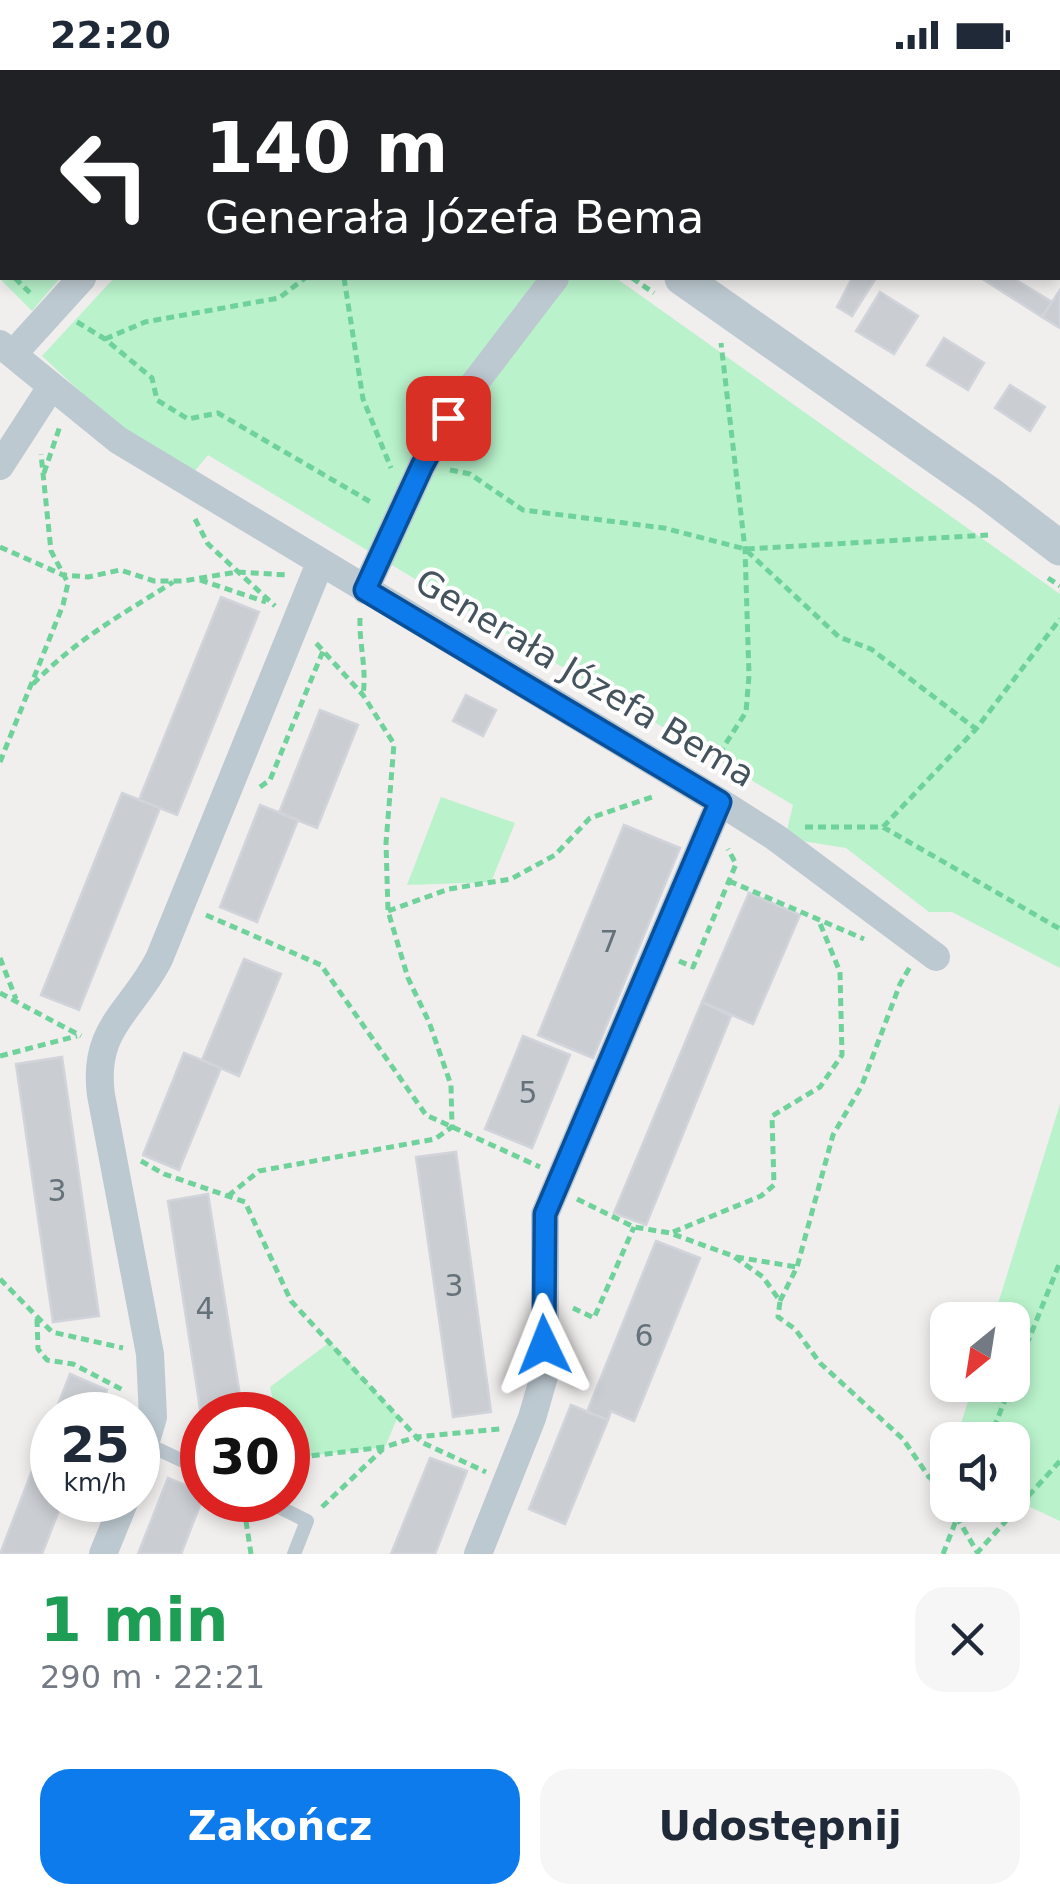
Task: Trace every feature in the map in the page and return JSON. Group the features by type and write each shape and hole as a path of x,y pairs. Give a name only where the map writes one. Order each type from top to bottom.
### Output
{"street":[{"path":"7,349 80,280"},
{"path":"362,604 422,466 462,396 553,280"},
{"path":"685,280 1060,548"},
{"name":"Generała Józefa Bema","path":"7,349 118,440 320,563 362,604 708,795 774,837 925,959"},
{"path":"0,466 51,388"},
{"path":"152,1392 150,1354 90,1042 114,1024 147,981 320,563"},
{"path":"478,1554 545,1374 545,1214 708,795"},
{"path":"103,1554 116,1522"}],"lane":[{"path":"294,1554 307,1522"}],"path":[{"path":"302,280 279,298 145,322 104,339 152,378 157,400 188,419 218,413 401,511"},
{"path":"344,280 363,398 401,511"},
{"path":"708,795 746,712 748,676 745,549 721,340"},
{"path":"0,762 63,605 68,583 51,550 44,475 32,417"},
{"path":"44,475 61,423"},
{"path":"422,466 470,474 523,510 664,528 745,549 988,535"},
{"path":"193,517 208,544 295,623 362,695 394,744 386,843 388,911 408,978 429,1022 451,1085 452,1127"},
{"path":"0,547 63,574 88,577 120,570 154,581 237,572 290,575"},
{"path":"745,549 839,636 870,649 976,729"},
{"path":"196,579 273,605"},
{"path":"31,686 65,651 174,581"},
{"path":"362,604 359,644 366,679 362,695"},
{"path":"883,827 976,729 1060,619"},
{"path":"388,911 449,889 511,879 555,856 590,818 663,794"},
{"path":"774,837 784,828 883,827 1060,929"},
{"path":"729,881 868,940"},
{"path":"181,904 321,965 426,1115 559,1182 634,1228 670,1233 734,1256 797,1267"},
{"path":"670,1233 761,1196 774,1185 772,1116 820,1087 842,1054 840,972 818,920"},
{"path":"0,958 18,1002"},
{"path":"925,959 900,984 862,1085 833,1135 797,1267 780,1301 778,1317 795,1329 820,1363 904,1439 930,1477"},
{"path":"0,993 90,1042"},
{"path":"0,1056 23,1048 90,1042"},
{"path":"228,1196 259,1171 435,1139 452,1127"},
{"path":"138,1160 164,1174 245,1202 291,1300 421,1442 506,1482"},
{"path":"563,1303 594,1318 634,1228"},
{"path":"734,1256 763,1277 780,1301"},
{"path":"1030,1338 1060,1262"},
{"path":"0,1279 52,1332 150,1354"},
{"path":"37,1316 38,1349 47,1360 73,1364 126,1392"},
{"path":"310,1456 386,1448 416,1436 528,1426"},
{"path":"310,1518 386,1448"},
{"path":"1030,1494 1060,1461"},
{"path":"247,1522 251,1554"},
{"path":"943,1554 956,1522"},
{"path":"961,1522 976,1553 1004,1522"}],"green space":[{"path":"1,280 58,280 32,311"},
{"path":"112,280 619,280 1060,594 1060,968 952,912 929,912 846,848 802,841 786,834 793,805 208,455 193,473 116,425 42,356"},
{"path":"441,797 515,823 491,882 407,885"},
{"path":"1060,1104 1060,1521 1030,1507 1030,1422 962,1422 968,1402 1030,1402 1030,1302 999,1302"},
{"path":"330,1342 398,1416 385,1447 310,1456 310,1392 271,1392 270,1387"}],"building":[{"path":"851,280 875,280 852,316 837,307"},
{"path":"984,280 1016,280 1052,302 1042,317"},
{"path":"1060,290 1060,328 1042,317"},
{"path":"880,292 918,316 894,354 856,331"},
{"path":"944,338 984,363 968,390 927,365"},
{"path":"1010,385 1045,407 1030,431 995,408"},
{"path":"221,597 259,612 177,815 139,800"},
{"path":"466,695 496,710 483,736 453,721"},
{"path":"320,710 358,725 317,828 279,813"},
{"path":"122,793 160,808 79,1010 41,995"},
{"path":"260,805 298,820 257,922 220,907"},
{"path":"624,825 680,848 593,1058 538,1035"},
{"path":"749,893 800,915 753,1024 702,1002"},
{"path":"244,959 281,974 239,1076 202,1060"},
{"path":"702,1002 731,1016 646,1225 614,1213"},
{"path":"523,1036 570,1055 532,1148 485,1129"},
{"path":"184,1053 221,1068 179,1170 143,1155"},
{"path":"62,1057 99,1316 53,1322 16,1064"},
{"path":"456,1152 491,1412 453,1417 416,1157"},
{"path":"208,1194 239,1392 198,1392 168,1201"},
{"path":"656,1241 700,1258 634,1421 611,1411 608,1420 587,1412"},
{"path":"70,1374 107,1390 106,1392 63,1392"},
{"path":"571,1405 608,1420 565,1524 529,1509"},
{"path":"430,1458 467,1471 435,1554 391,1554"},
{"path":"30,1476 30,1522 54,1522 42,1554 0,1554"},
{"path":"168,1478 180,1483 180,1522 193,1522 181,1554 138,1554 151,1522 160,1522 160,1498"}],"route":[{"path":"448,418 365,590 720,802 545,1214 544,1345"}]}
